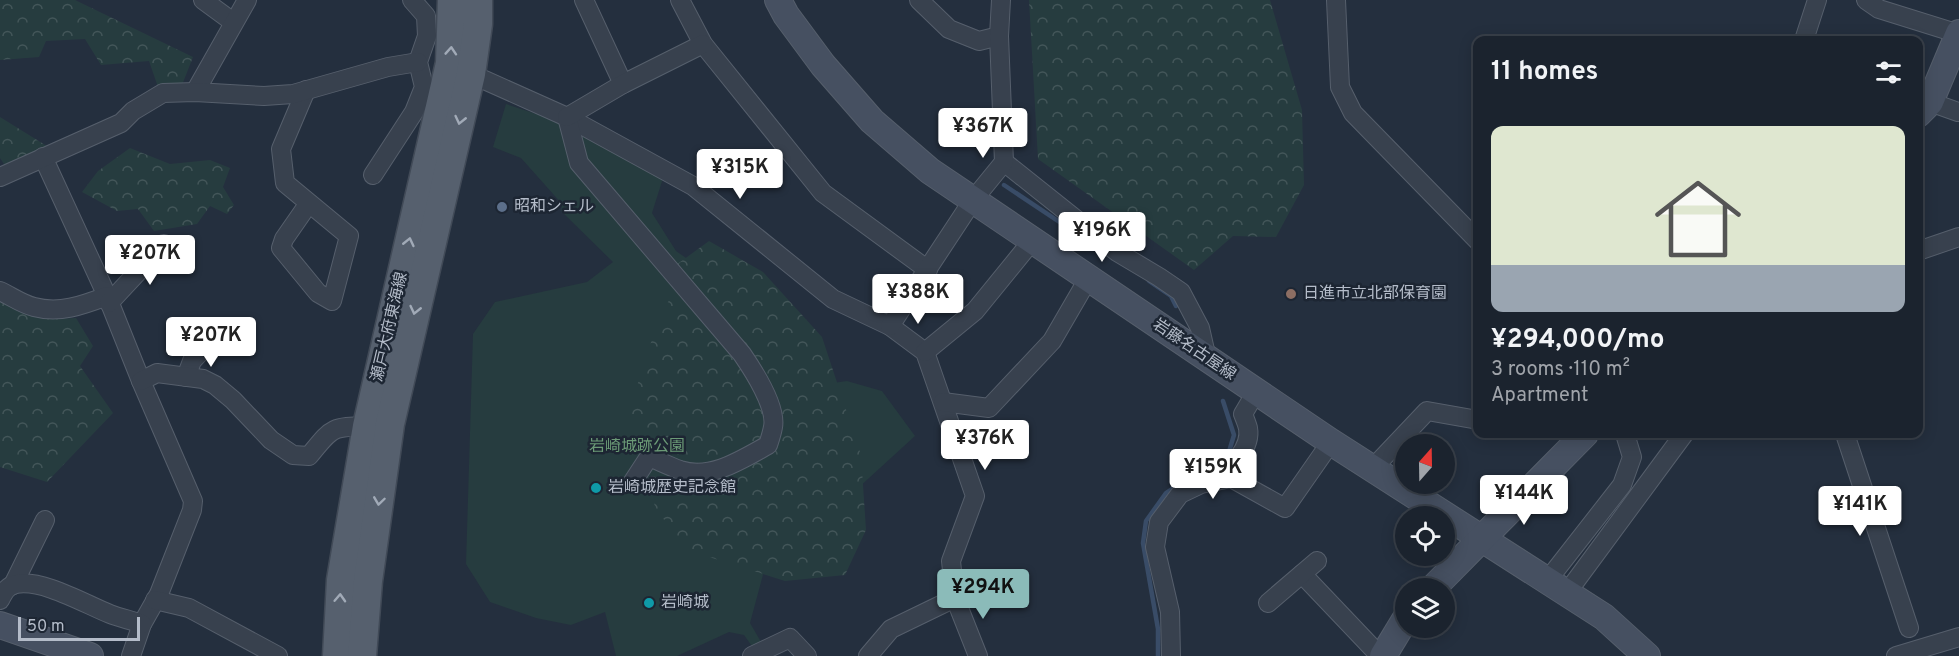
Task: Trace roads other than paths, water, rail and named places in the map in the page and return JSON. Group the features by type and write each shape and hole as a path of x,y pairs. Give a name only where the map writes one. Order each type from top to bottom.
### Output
{"main road":[{"name":"瀬戸大府東海線","path":"336,656 341,580 367,426 450,63 452,0"},
{"name":"瀬戸大府東海線","path":"362,656 368,581 390,424 471,74 478,24 478,0"},
{"name":"岩藤名古屋線","path":"778,0 786,15 823,65 872,121 930,171 1331,442 1604,617 1647,656"},
{"path":"1924,108 1959,33"},
{"path":"1443,578 1581,438"},
{"path":"0,625 90,656"},
{"path":"1382,656 1395,635"}],"street":[{"path":"203,0 233,22"},
{"path":"195,92 247,0"},
{"path":"373,176 414,112 424,87 418,62 427,36 426,16 412,0"},
{"path":"584,0 623,84"},
{"path":"680,0 703,44 823,193 928,270"},
{"path":"919,0 949,29 979,41 999,36"},
{"path":"890,326 973,200 1004,162 999,36 1001,0"},
{"path":"1336,0 1340,87 1353,113 1473,236"},
{"path":"1805,36 1817,0"},
{"path":"1866,0 1879,9 1959,33"},
{"path":"567,117 623,84 703,44"},
{"path":"0,177 121,123 133,111 163,93 195,92 264,96 293,94 388,67 418,62"},
{"path":"471,74 567,117 693,186 833,299 890,326 926,352 975,496 951,561 955,598 978,656"},
{"path":"306,90 281,149 285,183 349,236 332,301 318,293 281,248 284,238 309,203"},
{"path":"1924,108 1959,113"},
{"path":"567,117 579,163 742,354 766,396 774,424 768,445 730,465 710,473 682,471 649,457 632,483"},
{"path":"43,157 108,299 193,501 192,510 130,656"},
{"path":"1004,162 1117,252 1181,292 1200,328 1208,359"},
{"path":"1923,249 1959,237"},
{"path":"926,352 975,311 1032,241"},
{"path":"0,291 33,307 58,310 108,299 164,244"},
{"path":"943,402 989,408 1052,341 1088,279"},
{"path":"186,377 192,362 220,331 229,338"},
{"path":"141,381 157,373 203,379 215,385 233,400 271,440 292,455 309,456 328,433 341,427 367,426"},
{"path":"1216,481 1232,466 1244,449 1249,431 1243,414 1256,392"},
{"path":"1373,468 1427,411 1473,419"},
{"path":"1556,588 1622,485 1632,457 1626,438"},
{"path":"1556,588 1681,438"},
{"path":"1846,438 1909,628"},
{"path":"1171,656 1170,612 1155,547 1159,522 1180,494 1201,484 1231,478 1285,508 1331,442"},
{"path":"13,585 45,520"},
{"path":"1268,603 1317,561"},
{"path":"1302,574 1382,656"},
{"path":"0,600 5,590 13,585 30,584 53,590 113,615 142,624"},
{"path":"868,656 891,629 955,598"},
{"path":"155,600 189,608 278,656"},
{"path":"1896,656 1959,637"},
{"path":"752,656 790,638 807,656"}],"waterway":[{"path":"1004,185 1097,247"},
{"path":"1149,281 1171,296 1176,306"},
{"path":"1158,656 1158,629 1143,543 1146,521 1166,493 1185,480 1207,472 1228,455 1234,435 1223,401"}],"place":[{"name":"昭和シェル","path":"502,207"},
{"name":"日進市立北部保育園","path":"1291,294"},
{"name":"岩崎城歴史記念館","path":"596,488"},
{"name":"岩崎城","path":"649,603"}],"park label":[{"name":"岩崎城跡公園","path":"637,447"}]}
